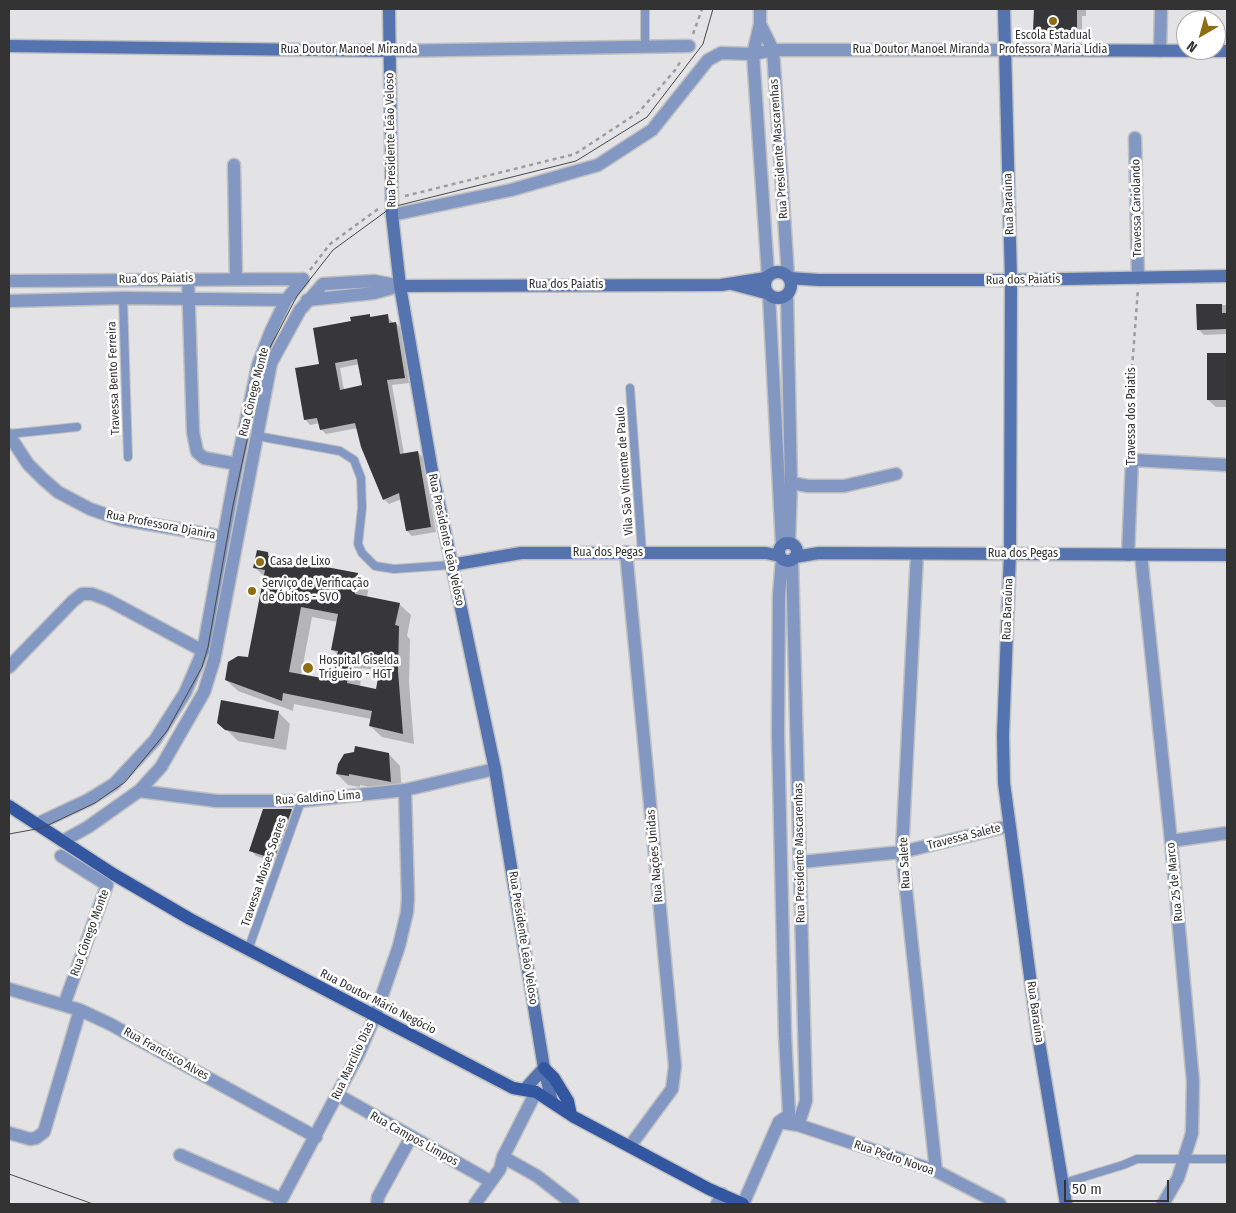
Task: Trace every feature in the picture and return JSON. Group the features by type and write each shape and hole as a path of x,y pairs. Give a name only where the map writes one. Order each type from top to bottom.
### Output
{"main road":[{"name":"Rua Presidente Leão Veloso","path":"389,9 392,215 400,286 423,423 451,565 495,769 544,1068 552,1102"},
{"name":"Rua Baraúna","path":"1004,9 1011,280 1010,553 1003,735 1009,826 1038,1036 1066,1204"},
{"name":"Rua Doutor Manoel Miranda","path":"9,46 390,51"},
{"name":"Rua Doutor Manoel Miranda","path":"1004,50 1227,51"},
{"path":"778,272 788,277 791,285 788,294 778,298 768,294 767,277 778,272"},
{"name":"Rua dos Paiatis","path":"788,277 819,280 1011,280 1227,276"},
{"name":"Rua dos Paiatis","path":"732,284 744,280 767,277"},
{"name":"Rua dos Paiatis","path":"788,294 819,280"},
{"name":"Rua dos Paiatis","path":"400,286 732,284 768,294"},
{"name":"Rua dos Pegas","path":"451,565 521,553 787,552 1227,555"},
{"name":"Rua Doutor Mário Negócio","path":"9,806 113,874 248,950 512,1088 530,1090 719,1199 743,1204"},
{"path":"530,1090 544,1068 554,1078 568,1101 571,1115"}],"street":[{"name":"Rua Presidente Mascarenhas","path":"760,9 760,24 752,54 767,277"},
{"path":"1160,9 1160,51"},
{"name":"Rua Presidente Mascarenhas","path":"760,24 773,50 788,277"},
{"name":"Rua Doutor Manoel Miranda","path":"390,51 689,46"},
{"name":"Rua Doutor Manoel Miranda","path":"392,215 511,190 598,165 652,130 708,60 721,53 752,54 773,50 1004,50"},
{"name":"Travessa Cariolando","path":"1135,138 1138,278"},
{"path":"234,165 236,278"},
{"path":"188,279 193,432 197,452 204,458 237,464"},
{"name":"Rua dos Paiatis","path":"9,281 303,279"},
{"name":"Rua Cônego Monte","path":"37,824 101,793 129,770 165,727 185,693 203,651 237,464 258,365 271,331 286,300 303,279"},
{"path":"102,280 102,299"},
{"name":"Rua dos Paiatis","path":"323,284 374,281 400,286"},
{"name":"Rua Cônego Monte","path":"63,841 88,828 139,791 162,767 204,692 210,674 236,550 271,363 275,352 307,300 323,284"},
{"name":"Rua dos Paiatis","path":"307,300 374,293 400,286"},
{"name":"Rua Presidente Mascarenhas","path":"768,294 787,552 801,862 806,1101 798,1126"},
{"name":"Rua Presidente Mascarenhas","path":"788,294 792,483 787,552 780,595 778,734 785,1035 790,1114"},
{"name":"Rua dos Paiatis","path":"9,302 123,298 286,300"},
{"name":"Rua Professora Djanira","path":"9,434 28,464 43,479 58,492 90,509 119,519 224,537"},
{"path":"1132,460 1227,465"},
{"name":"Travessa dos Paiatis","path":"1132,460 1134,555"},
{"path":"792,483 808,486 844,486 896,474"},
{"name":"Rua Nações Unidas","path":"626,552 675,1066 672,1089 630,1146"},
{"name":"Rua Salete","path":"917,554 902,852 936,1171"},
{"name":"Rua 25 de Marco","path":"1134,555 1171,841 1193,1081 1192,1133 1178,1178 1163,1204"},
{"path":"9,667 82,594 92,594 108,600 203,651"},
{"name":"Rua Galdino Lima","path":"139,791 217,801 301,801 405,790 495,769"},
{"name":"Rua Marcilio Dias","path":"280,1202 338,1096 375,1016 399,946 407,912 405,790"},
{"name":"Travessa Salete","path":"801,862 902,852 1009,826"},
{"path":"1171,841 1227,833"},
{"name":"Rua Cônego Monte","path":"61,856 107,885 64,1005"},
{"name":"Rua Francisco Alves","path":"9,989 80,1010 110,1024 316,1137"},
{"path":"9,1133 36,1138 44,1132 80,1010"},
{"path":"475,1204 500,1169 530,1090"},
{"name":"Rua Campos Limpos","path":"338,1096 490,1181"},
{"path":"743,1204 779,1122 790,1114 798,1126"},
{"path":"779,1122 798,1126"},
{"name":"Rua Pedro Novoa","path":"798,1126 936,1171 1000,1204"},
{"path":"377,1204 378,1197 411,1137"},
{"path":"180,1155 280,1202"},
{"path":"503,1157 537,1176 574,1204"}],"lane":[{"path":"645,9 646,47"},
{"name":"Travessa Bento Ferreira","path":"123,298 128,457"},
{"name":"Vila São Vincente de Paulo","path":"630,388 642,552"},
{"path":"9,434 77,427"},
{"path":"256,436 340,451 354,460 361,478 362,508 358,544 362,554 375,566 394,569 451,565"},
{"name":"Travessa Moises Soares","path":"248,950 301,801"},
{"path":"1064,1183 1137,1159 1227,1159"}],"path":[{"path":"303,279 330,244 392,199 574,154 639,112 676,69 689,46 702,9"},
{"name":"Travessa dos Paiatis","path":"1132,460 1131,382 1138,278"}],"building":[{"name":"Escola Estadual Professora Maria Lídia","path":"1034,9 1077,9 1077,31 1033,30"},
{"path":"1196,304 1222,304 1222,313 1227,313 1227,329 1197,330"},
{"path":"370,314 370,317 388,314 389,323 396,322 405,378 387,380 400,454 418,451 431,527 406,531 399,493 383,500 361,447 355,423 320,430 317,418 304,420 295,368 319,364 313,328 351,321 350,317","holes":["357,359 362,385 340,390 335,363"]},
{"path":"1207,353 1227,353 1227,400 1207,400"},
{"path":"257,550 268,552 268,556 358,573 355,594 400,603 395,625 399,626 398,671 403,734 369,726 372,711 283,693 282,701 225,680 228,662 238,656 248,657 265,570 253,568","holes":["301,607 338,614 331,650 338,651 333,680 289,672","351,657 381,662 376,689 347,683"]},
{"path":"221,700 279,711 274,739 225,730 217,723"},
{"path":"355,746 389,753 391,782 349,774 349,776 336,774 338,764 344,754 354,752"},
{"path":"263,809 292,809 274,859 249,851"}],"tram line":[{"path":"9,834 42,828 95,803 125,782 167,731 202,667 208,647 233,505 265,357 297,296 333,250 392,207 576,161 647,117 703,44 713,9"},
{"path":"9,1174 93,1204"}],"place":[{"name":"Escola Estadual Professora Maria Lídia","path":"1053,21"},
{"name":"Casa de Lixo","path":"260,562"},
{"name":"Serviço de Verificação de Óbitos - SVO","path":"252,591"},
{"name":"Hospital Giselda Trigueiro - HGT","path":"308,668"}]}
